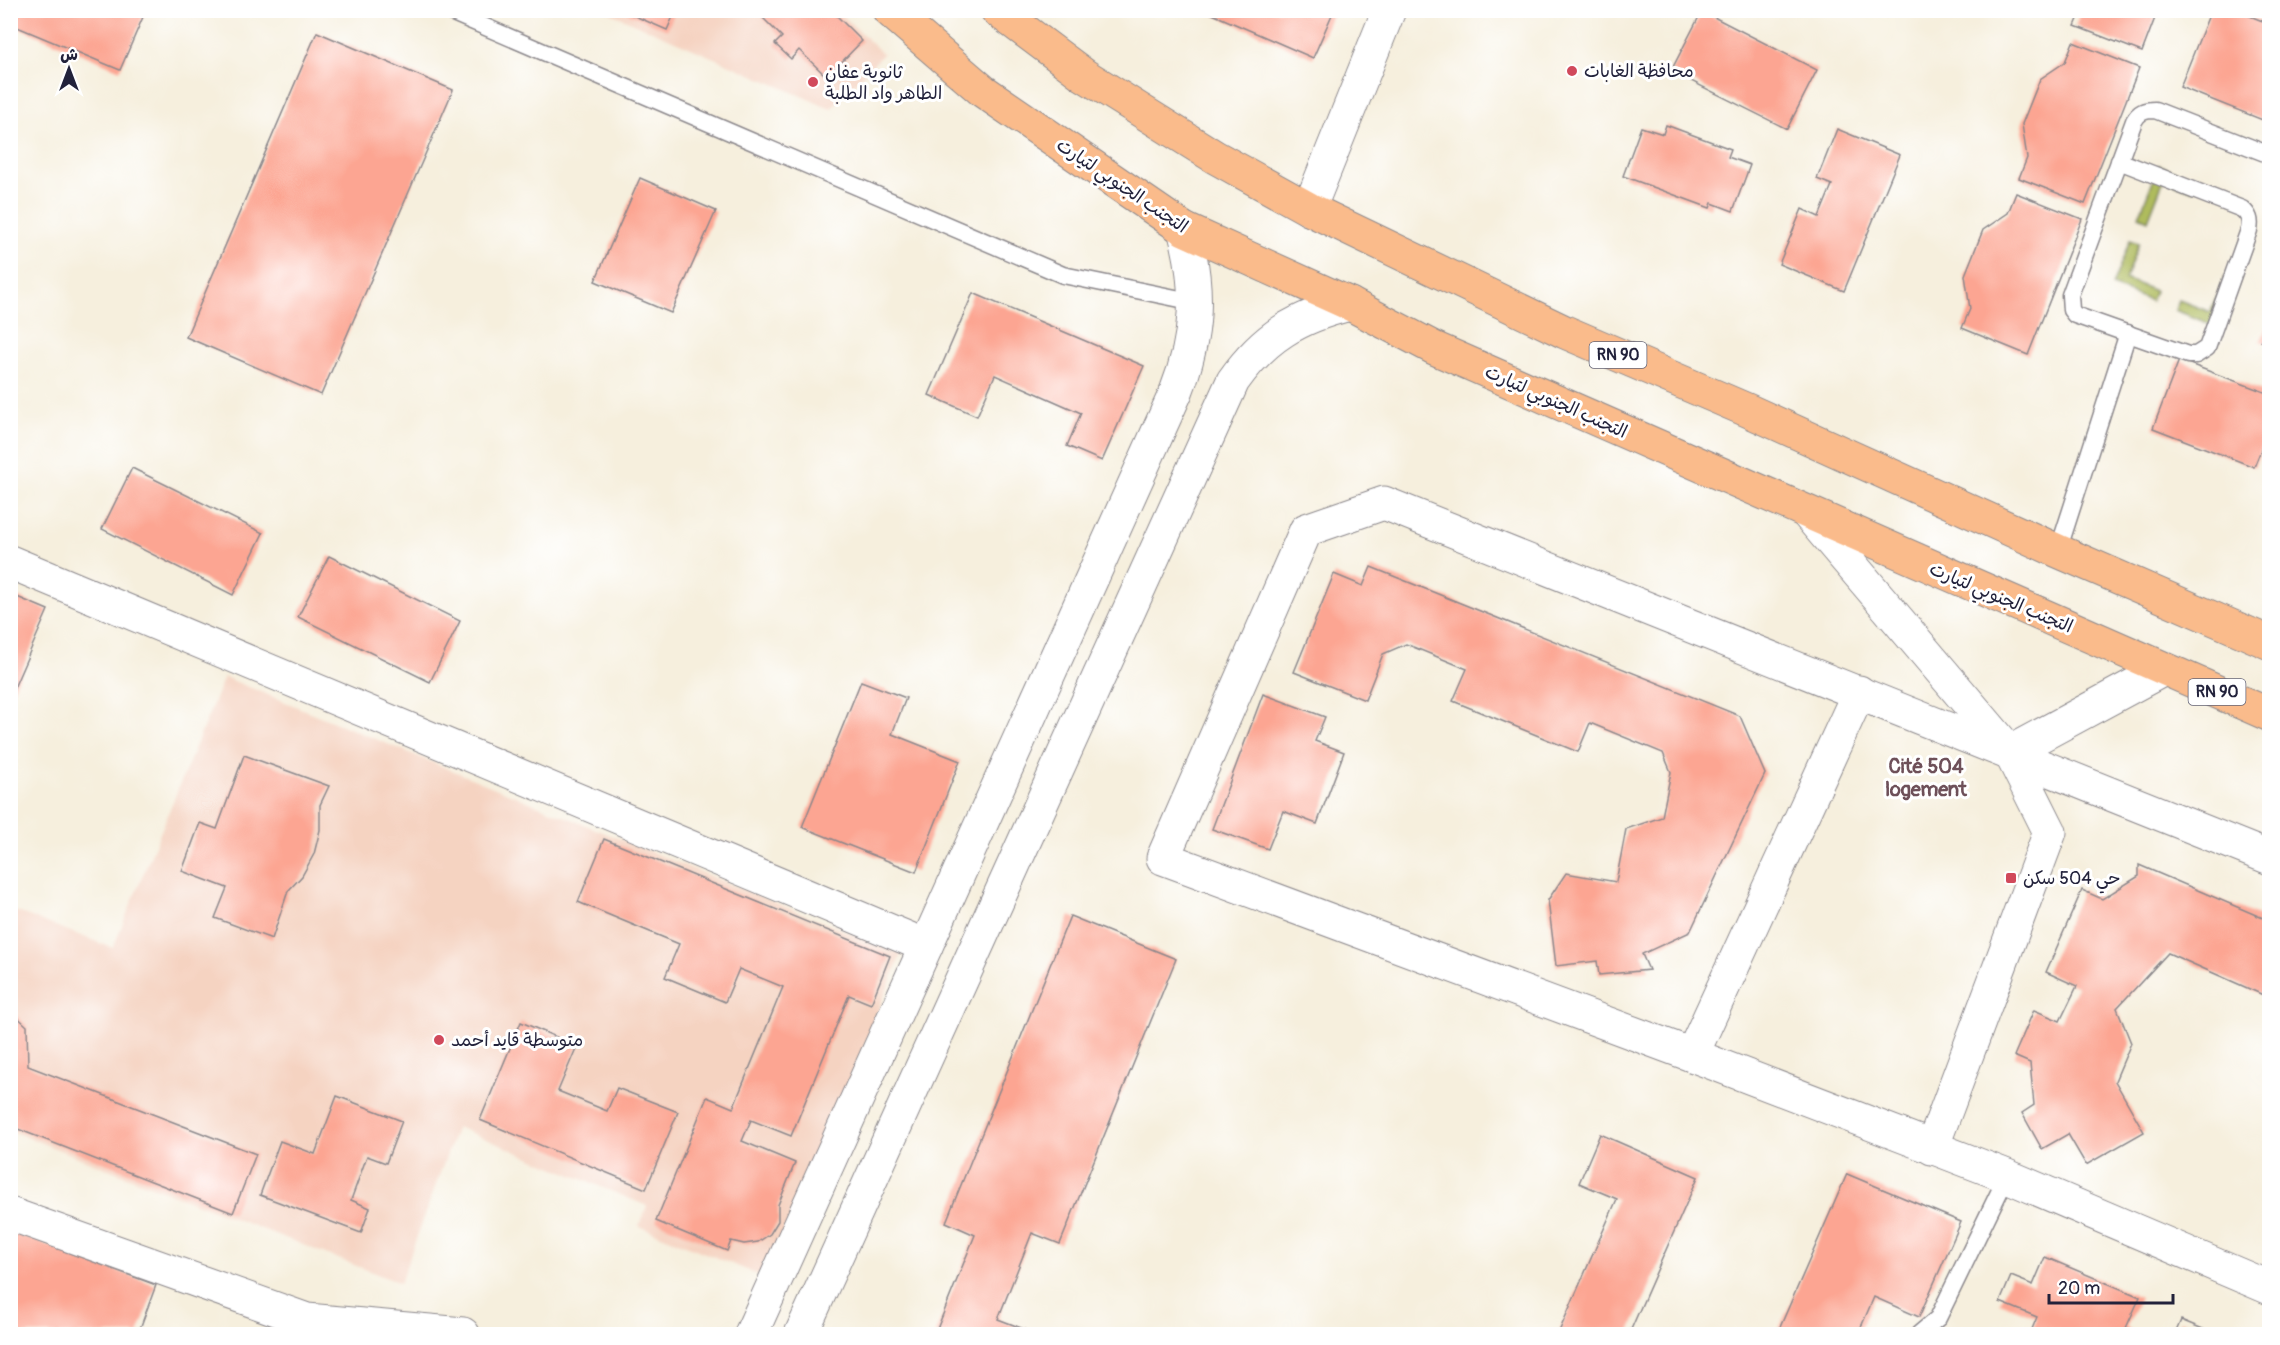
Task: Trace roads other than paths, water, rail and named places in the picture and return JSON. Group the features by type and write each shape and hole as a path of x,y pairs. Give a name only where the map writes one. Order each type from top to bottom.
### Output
{"highway":[{"name":"التجنب الجنوبي لتيارت","path":"889,10 983,91 1184,229 1350,304 1434,348 2270,715"},
{"name":"RN 90","path":"997,10 1084,75 1215,157 1309,209 1565,332 1758,414 2058,551 2270,643"}],"street":[{"path":"1309,209 1389,10"},
{"path":"751,1335 1176,392 1191,348 1196,302 1191,253 1184,229"},
{"path":"801,1335 1233,381 1247,361 1283,330 1304,318 1350,304"},
{"path":"2270,858 1384,502 1306,530 1163,858 1692,1055 2007,1176 2270,1288"},
{"path":"1808,513 2010,752 2050,832 1932,1148"},
{"path":"10,562 926,946"},
{"path":"2010,752 2164,669"},
{"path":"1692,1055 1859,692"},
{"path":"10,1214 298,1327 462,1335"}],"lane":[{"path":"446,10 1064,275 1196,302"},
{"path":"2119,161 2248,213 2250,222 2207,348 2196,355 2188,355 2075,315 2071,310 2069,302 2119,161 2134,120 2145,110 2155,110 2270,155"},
{"path":"2058,551 2128,333"},
{"path":"1919,1335 1938,1318 2007,1176"}],"place":[{"name":"محافظة الغابات","path":"1572,71"},
{"name":"ثانوية عفان الطاهر واد الطلبة","path":"813,82"},
{"name":"حي 504 سكن","path":"2011,878"},
{"name":"متوسطة قايد أحمد","path":"439,1040"}],"district":[{"name":"Cité 504 logement","path":"1926,778"}]}
